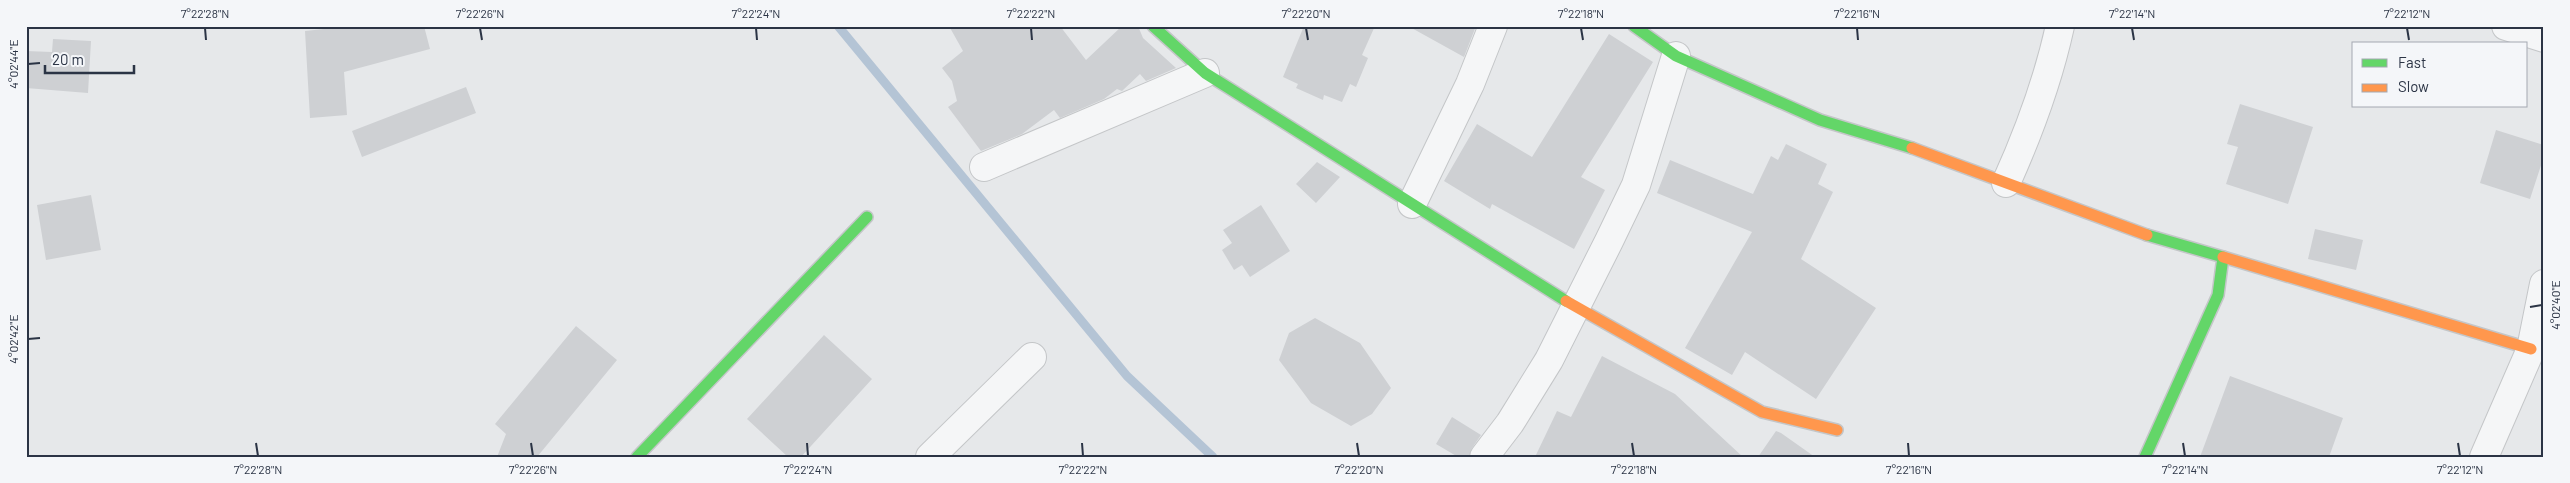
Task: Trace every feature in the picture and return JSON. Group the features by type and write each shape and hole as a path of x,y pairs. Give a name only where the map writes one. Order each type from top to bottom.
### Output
{"street":[{"path":"1153,26 1205,73 1574,306 1762,412 1837,430"},
{"path":"1412,204 1470,84 1493,26"},
{"path":"1634,26 1676,56 1820,120 1935,155 2133,231 2532,349"},
{"path":"2006,183 2030,130 2053,58 2060,26"},
{"path":"2506,26 2544,38"},
{"path":"1484,457 1510,423 1549,360 1574,306 1636,185 1676,56"},
{"path":"984,167 1205,73"},
{"path":"637,457 867,217"},
{"path":"2144,457 2218,295 2224,257"},
{"path":"2484,457 2532,349 2544,284"},
{"path":"930,457 1032,357"}],"building":[{"path":"352,26 424,26 430,49 344,72 347,115 310,118 305,31"},
{"path":"949,26 1060,26 1086,60 1122,26 1138,26 1143,38 1176,68 1146,81 1140,74 1122,91 1117,89 1104,99 1060,118 1054,110 1022,134 981,151 948,107 957,101 952,81 942,68 963,51"},
{"path":"1304,26 1375,26 1362,55 1368,58 1356,87 1350,84 1342,102 1324,95 1323,100 1296,88 1298,84 1283,77"},
{"path":"1408,26 1476,26 1464,57"},
{"path":"1609,34 1653,62 1581,177 1605,190 1574,249 1492,204 1490,209 1444,181 1477,124 1532,157"},
{"path":"53,39 91,41 88,93 26,88 26,51 52,52"},
{"path":"466,87 476,113 362,157 352,131"},
{"path":"2240,104 2313,127 2288,204 2226,184 2238,147 2227,144"},
{"path":"2496,130 2544,145 2544,156 2530,199 2480,183"},
{"path":"1786,144 1827,164 1818,184 1833,192 1801,259 1876,308 1816,399 1745,352 1732,375 1685,348 1752,232 1657,193 1670,160 1753,194 1771,156 1778,160"},
{"path":"1317,162 1340,177 1316,203 1296,184"},
{"path":"91,195 101,250 46,260 37,205"},
{"path":"1261,205 1290,251 1250,277 1242,265 1234,270 1222,250 1232,243 1223,230"},
{"path":"2315,229 2363,240 2356,270 2308,259"},
{"path":"1315,318 1360,343 1391,388 1372,414 1351,426 1311,403 1279,360 1289,333"},
{"path":"576,326 617,360 537,457 497,457 506,434 495,424"},
{"path":"824,335 872,379 801,457 788,457 747,419"},
{"path":"1602,356 1675,394 1743,457 1535,457 1557,411 1571,417"},
{"path":"2230,376 2343,418 2329,457 2200,457"},
{"path":"1452,417 1481,435 1472,448 1469,457 1458,457 1436,444"},
{"path":"1776,431 1781,433 1815,457 1758,457"}],"waterway":[{"path":"838,26 1127,376 1213,457"}],"traffic: fast":[{"path":"1153,26 1205,73 1566,301"},
{"path":"1634,26 1676,56 1820,120 1912,148"},
{"path":"637,457 867,217"},
{"path":"2145,457 2218,295 2223,257 2147,235"}],"traffic: slow":[{"path":"1912,148 2147,235"},
{"path":"2223,257 2531,349"},
{"path":"1566,301 1762,412 1837,430"}]}
